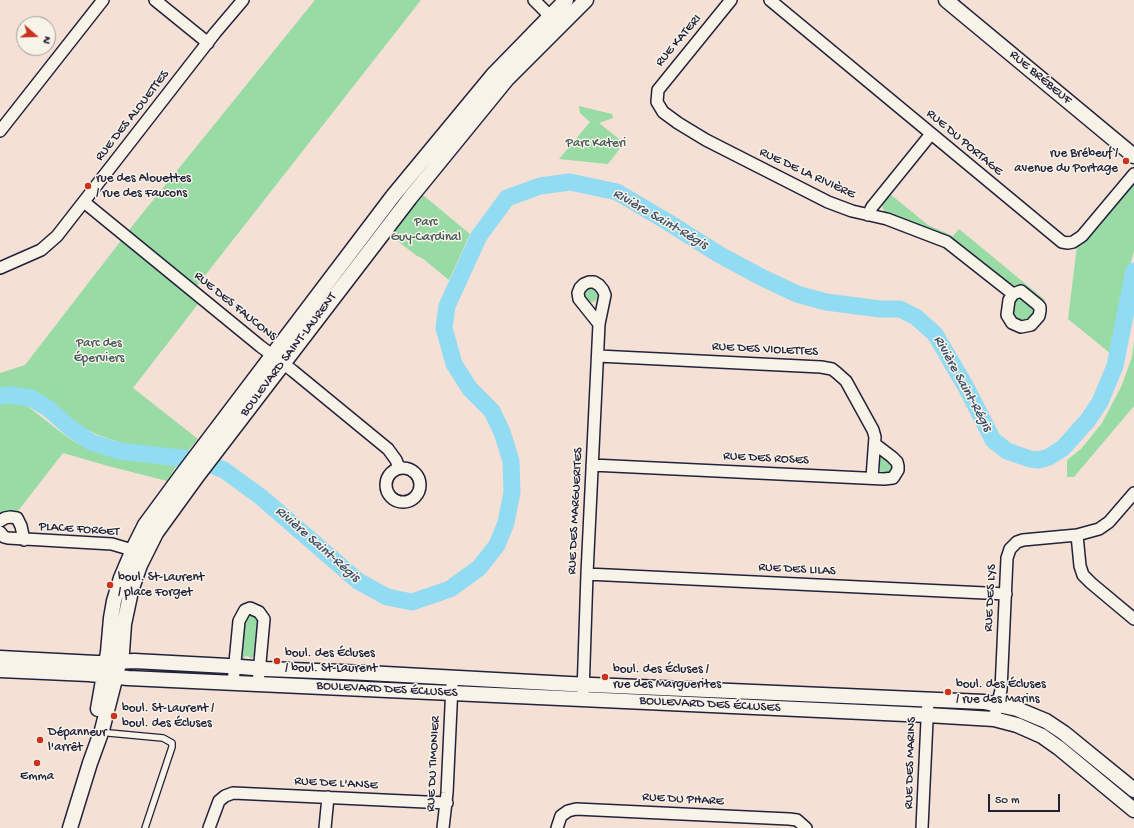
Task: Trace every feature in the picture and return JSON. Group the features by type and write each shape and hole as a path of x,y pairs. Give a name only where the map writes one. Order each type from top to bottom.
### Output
{"street":[{"path":"0,131 103,0"},
{"path":"155,0 208,43"},
{"name":"RUE DES ALOUETTES","path":"0,268 45,247 57,236 243,0"},
{"path":"534,0 555,21"},
{"name":"BOULEVARD SAINT-LAURENT","path":"70,828 102,730 111,669 111,618 114,601 132,550 145,526 184,472 208,451 278,359 555,21 566,0"},
{"name":"BOULEVARD SAINT-LAURENT","path":"555,21 586,0"},
{"name":"RUE KATERI","path":"657,102 660,85 731,0"},
{"name":"RUE DU PORTAGE","path":"770,0 1062,242 1068,243 1078,240 1134,174"},
{"name":"RUE BRÉBEUF","path":"946,0 1134,156"},
{"name":"RUE DE LA RIVIÈRE","path":"657,102 659,107 667,116 706,140 828,202 852,211 887,219 947,242 1013,294"},
{"path":"868,215 872,207 931,134"},
{"name":"RUE DES FAUCONS","path":"84,202 388,449 396,460 399,468"},
{"name":"RUE DES MARGUERITES","path":"582,699 599,324"},
{"name":"RUE DES VIOLETTES","path":"598,356 827,368 837,373 846,381 873,430 875,444 872,478"},
{"name":"RUE DES ROSES","path":"592,465 893,478 898,470 898,466 892,456 875,444"},
{"name":"BOULEVARD SAINT-LAURENT","path":"90,763 93,734 111,669 122,652 128,600 140,565 150,543 161,525 198,475 208,451"},
{"name":"RUE DES LYS","path":"994,719 1001,690 1007,558 1010,549 1014,544 1023,540 1077,535 1092,532 1105,526 1134,494"},
{"name":"PLACE FORGET","path":"0,521 1,519 10,517 17,518 21,526 24,540"},
{"name":"PLACE FORGET","path":"0,532 4,537 8,538 112,544 132,550"},
{"path":"1077,535 1080,566 1083,575 1134,619"},
{"name":"RUE DES LILAS","path":"587,574 1006,594"},
{"path":"233,683 240,617 244,610 250,608 259,612 264,619 258,684"},
{"name":"BOULEVARD DES ÉCLUSES","path":"0,658 233,683 994,719 1017,725 1042,736 1059,748 1134,810"},
{"name":"BOULEVARD DES ÉCLUSES","path":"0,670 234,666 259,669 977,701 1017,709 1053,726 1134,790"},
{"name":"RUE DU TIMONIER","path":"443,828 447,803 452,678"},
{"path":"775,708 776,693"},
{"name":"RUE DES MARINS","path":"922,828 928,700"},
{"name":"RUE DE L'ANSE","path":"209,828 219,801 225,796 233,793 447,803"},
{"path":"325,828 328,797"},
{"name":"RUE DU PHARE","path":"558,828 561,816 568,811 576,809 789,819 798,820 804,826"}],"lane":[{"path":"102,730 109,733 163,738 172,744 145,828"}],"green space":[{"name":"Parc des Éperviers","path":"315,0 421,0 189,296 198,304 133,388 198,439 187,452 155,450 127,445 96,434 76,424 63,415 46,399 33,393 17,388 0,388 0,373 25,365 133,225"},
{"name":"Parc Kateri","path":"579,106 612,114 613,118 599,123 624,143 608,164 559,159 590,122 580,113"},
{"path":"1134,182 1134,251 1122,294 1111,354 1068,319 1077,246 1086,240"},
{"path":"890,194 928,225 953,236 959,229 1045,300 1043,304 1020,286 1008,283 952,239 943,234 887,214 882,206"},
{"name":"Parc Guy-Cardinal","path":"423,195 470,234 449,280 422,258 417,256 391,236"},
{"path":"588,288 594,288 598,292 598,298 594,302 588,302 584,298 584,292"},
{"path":"1020,296 1036,310 1030,320 1020,323 1012,316 1013,301"},
{"path":"1134,341 1134,406 1074,477 1067,477 1067,460 1081,449 1102,423 1121,387 1132,357"},
{"path":"12,401 25,404 63,434 91,450 114,457 177,465 167,481 63,453 18,511 10,510 0,513 0,404"},
{"path":"881,457 884,457 892,466 889,473 882,473 880,471 879,462"},
{"path":"251,615 255,616 259,621 255,654 250,659 250,657 245,656 244,659 241,654 245,620"}],"waterway":[{"name":"Rivière Saint-Régis","path":"0,396 11,395 31,398 49,409 69,427 91,442 119,451 198,460 224,470 261,497 358,581 387,597 412,602 450,589 479,568 497,545 506,523 512,492 511,461 502,432 492,411 470,389 454,364 444,328 447,306 479,236 507,198 540,186 570,182 617,192 720,255 797,294 826,302 880,309 900,309 916,317 935,334 966,387 993,440 1007,451 1030,459 1039,460 1049,457 1063,448 1088,420 1100,402 1115,366 1134,271"}],"place":[{"name":"rue Brébeuf / avenue du Portage","path":"1126,161"},
{"name":"rue des Alouettes / rue des Faucons","path":"88,186"},
{"name":"boul. St-Laurent / place Forget","path":"110,585"},
{"name":"boul. des Écluses / boul. St-Laurent","path":"277,661"},
{"name":"boul. des Écluses / rue des Marguerites","path":"605,677"},
{"name":"boul. des Écluses / rue des Marins","path":"948,692"},
{"name":"boul. St-Laurent / boul. des Écluses","path":"114,716"},
{"name":"Dépanneur l'arrêt","path":"40,740"},
{"name":"Emma","path":"37,763"}]}
